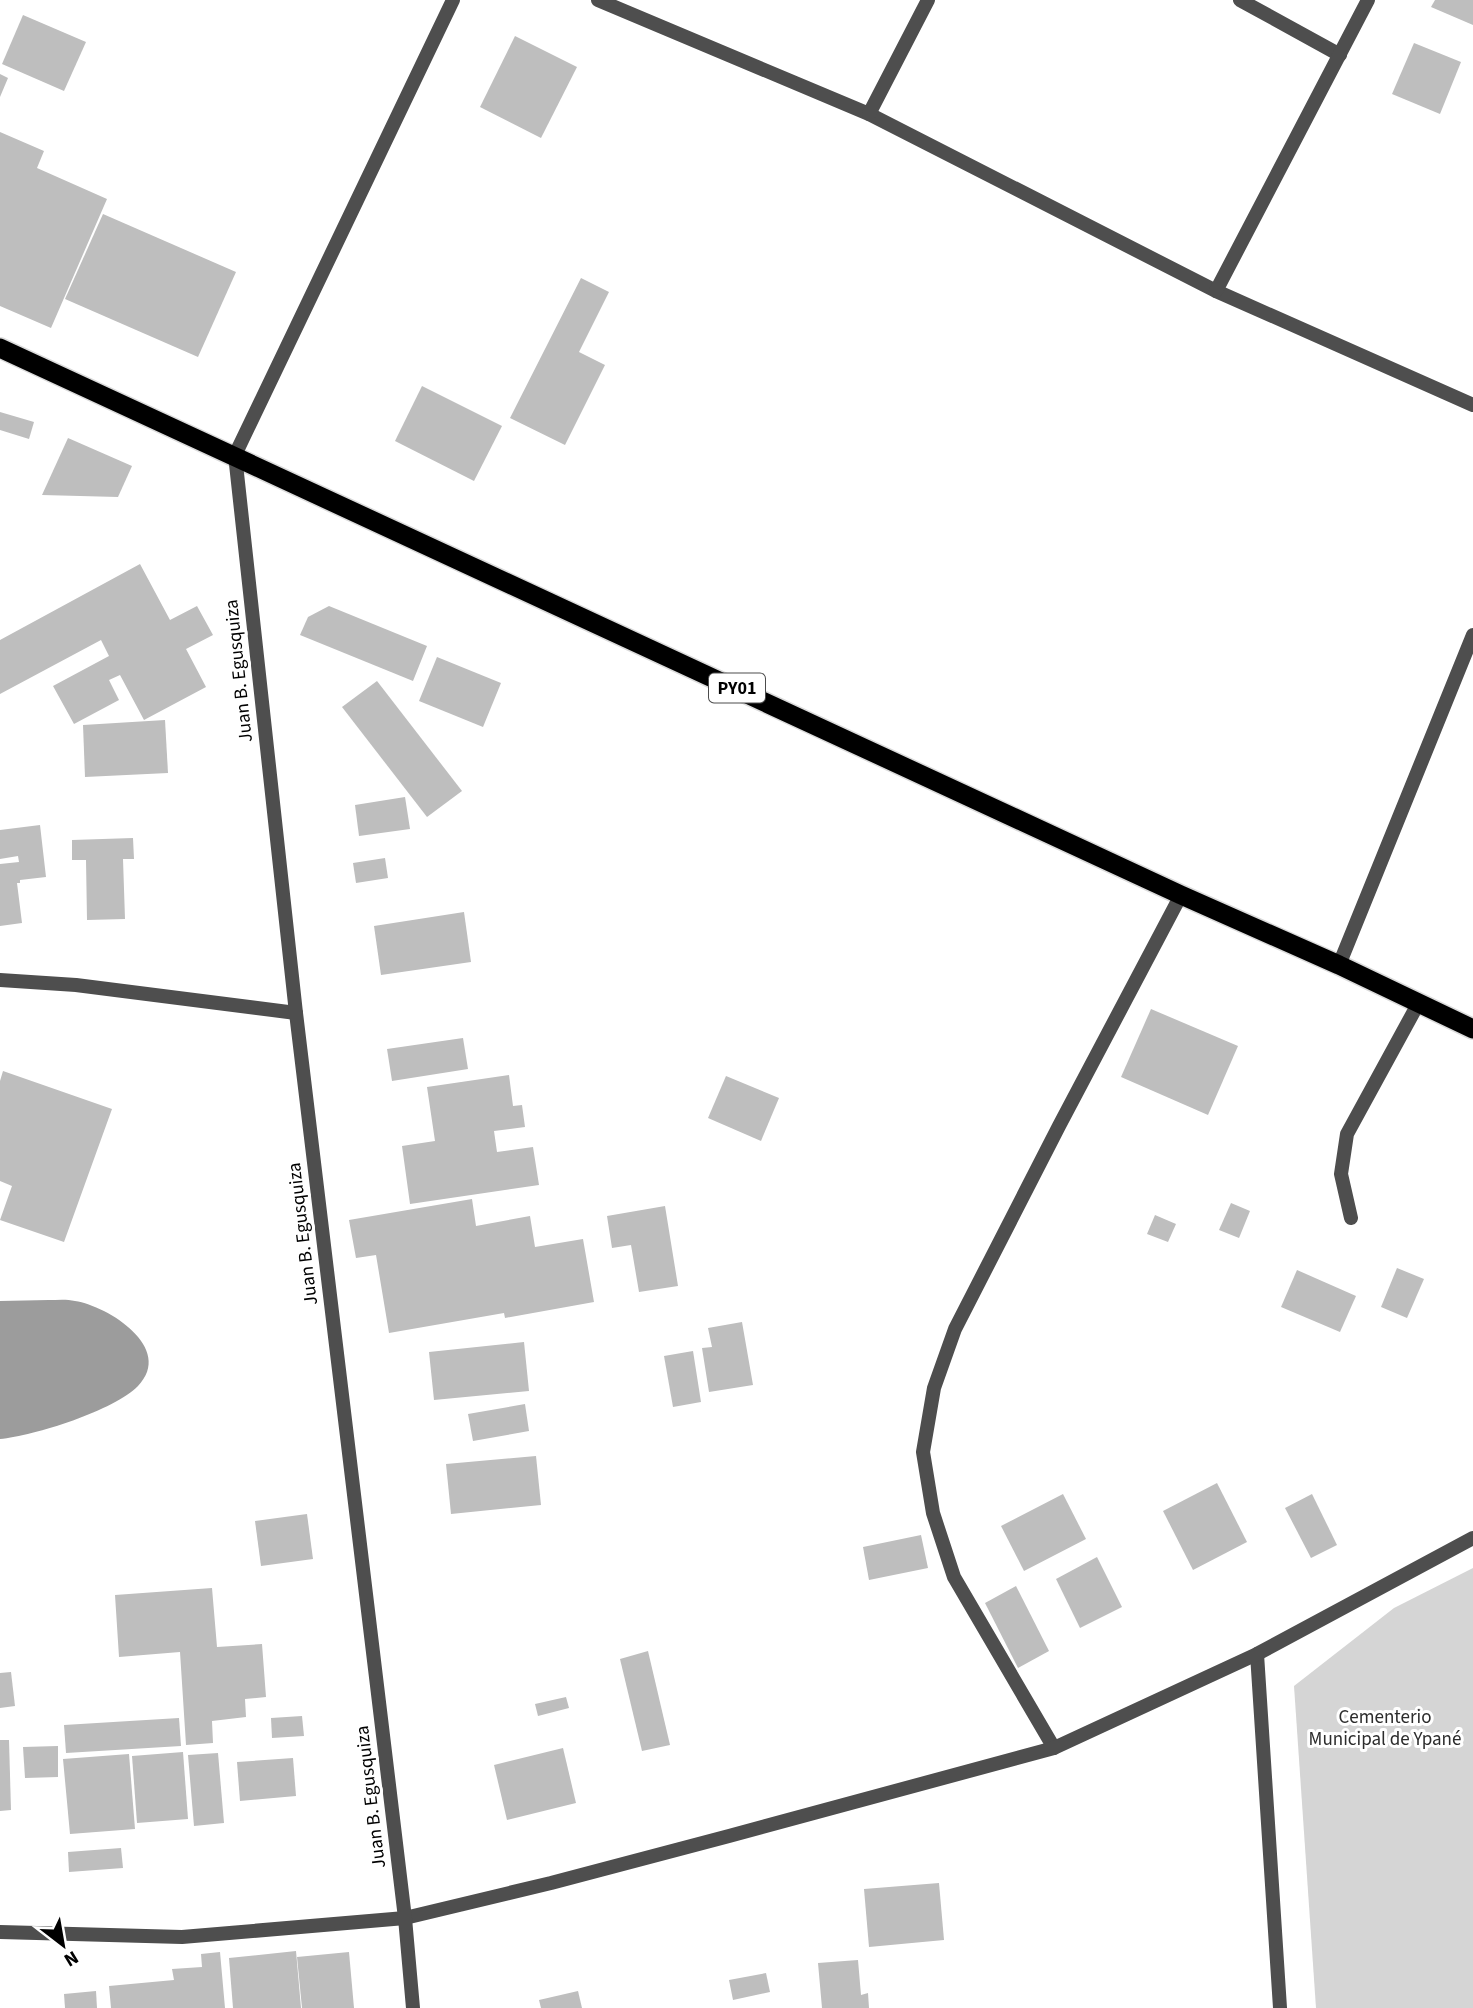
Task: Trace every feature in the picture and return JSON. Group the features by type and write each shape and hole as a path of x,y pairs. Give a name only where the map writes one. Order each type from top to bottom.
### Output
{"highway":[{"name":"PY01","path":"0,348 1473,1029"}],"street":[{"path":"235,455 453,0"},
{"path":"598,0 869,114 1216,291 1473,405"},
{"path":"869,114 928,0"},
{"path":"1240,0 1340,55"},
{"path":"1216,291 1368,0"},
{"name":"Juan B. Egusquiza","path":"235,455 296,1013 405,1918 413,2008"},
{"path":"1339,965 1473,635"},
{"path":"1054,1748 954,1577 933,1513 923,1452 934,1388 955,1329 1181,895"},
{"path":"0,980 76,985 296,1013"},
{"path":"1351,1218 1340,1174 1347,1134 1418,1004"},
{"path":"0,1932 182,1937 405,1918 551,1883 1054,1748 1256,1654 1473,1538"},
{"path":"1256,1654 1280,2008"}],"green space":[{"name":"Cementerio Municipal de Ypané","path":"1473,1568 1473,2008 1316,2008 1294,1686 1394,1608"}],"shaded area":[{"path":"69,1300 104,1311 133,1331 143,1344 148,1357 147,1372 138,1386 127,1395 93,1413 53,1427 0,1439 0,1301"}],"building":[{"path":"1435,0 1473,0 1473,25 1431,7"},
{"path":"23,15 86,42 64,91 2,64"},
{"path":"515,36 577,67 541,138 480,107"},
{"path":"1414,43 1461,62 1440,114 1392,94"},
{"path":"0,74 8,78 0,97"},
{"path":"0,132 44,151 37,168 107,199 51,328 0,306"},
{"path":"103,214 236,272 198,357 65,299"},
{"path":"581,278 609,292 579,352 605,365 565,445 510,418"},
{"path":"422,386 502,426 474,481 395,441"},
{"path":"0,412 34,422 29,439 0,430"},
{"path":"68,438 132,466 118,497 42,495"},
{"path":"140,564 170,620 197,606 213,635 186,649 206,687 144,720 120,675 109,680 119,700 74,724 53,686 109,656 101,640 0,694 0,640"},
{"path":"329,606 427,646 413,681 300,635 308,617"},
{"path":"437,657 501,683 483,727 419,701"},
{"path":"377,681 462,791 427,817 342,707"},
{"path":"165,720 168,773 85,777 83,725"},
{"path":"405,797 410,829 359,836 355,805"},
{"path":"40,825 46,877 20,880 20,883 17,883 22,923 0,926 0,864 19,862 18,856 0,859 0,830"},
{"path":"133,838 134,859 123,859 125,919 87,920 86,860 72,860 72,840"},
{"path":"385,858 388,878 356,883 353,863"},
{"path":"464,912 471,962 381,975 374,926"},
{"path":"1151,1009 1238,1046 1208,1115 1121,1077"},
{"path":"463,1038 468,1069 392,1081 387,1049"},
{"path":"3,1071 112,1109 64,1242 0,1220 12,1186 0,1181 0,1081"},
{"path":"509,1075 513,1106 522,1105 525,1127 494,1131 497,1152 533,1147 539,1185 410,1204 402,1146 435,1141 427,1087"},
{"path":"726,1076 779,1098 761,1141 708,1118"},
{"path":"472,1199 476,1226 530,1216 535,1247 583,1239 594,1302 505,1318 504,1313 389,1333 376,1255 356,1258 349,1220"},
{"path":"1231,1203 1250,1211 1239,1238 1219,1230"},
{"path":"665,1206 678,1286 639,1292 631,1245 612,1248 607,1216"},
{"path":"1155,1215 1176,1224 1168,1242 1147,1234"},
{"path":"1397,1268 1424,1279 1407,1318 1381,1307"},
{"path":"1297,1270 1356,1296 1340,1332 1281,1307"},
{"path":"742,1322 753,1385 709,1392 702,1348 712,1347 708,1328"},
{"path":"524,1342 529,1391 434,1400 429,1352"},
{"path":"693,1351 701,1402 673,1407 664,1356"},
{"path":"525,1404 529,1431 473,1441 468,1414"},
{"path":"536,1456 541,1505 451,1514 446,1464"},
{"path":"1217,1483 1247,1542 1193,1570 1163,1511"},
{"path":"1063,1494 1086,1539 1024,1571 1001,1526"},
{"path":"1312,1494 1337,1545 1311,1558 1285,1508"},
{"path":"307,1514 313,1559 261,1566 255,1521"},
{"path":"921,1535 928,1568 869,1580 863,1547"},
{"path":"1097,1557 1122,1607 1080,1628 1056,1579"},
{"path":"1016,1586 1049,1651 1018,1668 985,1603"},
{"path":"212,1588 217,1647 262,1644 266,1697 245,1699 246,1717 212,1721 213,1743 186,1745 180,1652 119,1657 115,1595"},
{"path":"648,1651 670,1745 642,1751 620,1659"},
{"path":"11,1672 15,1706 0,1708 0,1673"},
{"path":"566,1697 569,1708 538,1716 535,1704"},
{"path":"302,1716 304,1736 272,1738 271,1718"},
{"path":"179,1718 181,1746 66,1753 64,1725"},
{"path":"0,1740 9,1740 11,1810 0,1811"},
{"path":"58,1746 58,1777 25,1778 23,1747"},
{"path":"563,1748 576,1803 507,1820 494,1765"},
{"path":"183,1752 188,1819 137,1823 132,1756"},
{"path":"218,1753 224,1823 194,1826 188,1755"},
{"path":"129,1754 135,1829 70,1834 63,1759"},
{"path":"293,1758 296,1796 240,1801 237,1762"},
{"path":"121,1848 123,1868 69,1872 68,1852"},
{"path":"939,1883 944,1940 869,1947 864,1889"},
{"path":"296,1951 301,2008 233,2008 229,1958"},
{"path":"220,1952 225,2008 111,2008 109,1986 174,1980 172,1969 202,1967 201,1954"},
{"path":"349,1952 354,2008 302,2008 297,1957"},
{"path":"858,1960 861,1995 868,1993 869,2008 822,2008 818,1963"},
{"path":"766,1973 770,1992 733,2000 729,1980"},
{"path":"96,1991 97,2008 65,2008 64,1994"},
{"path":"578,1991 582,2008 541,2008 539,2000"}]}
